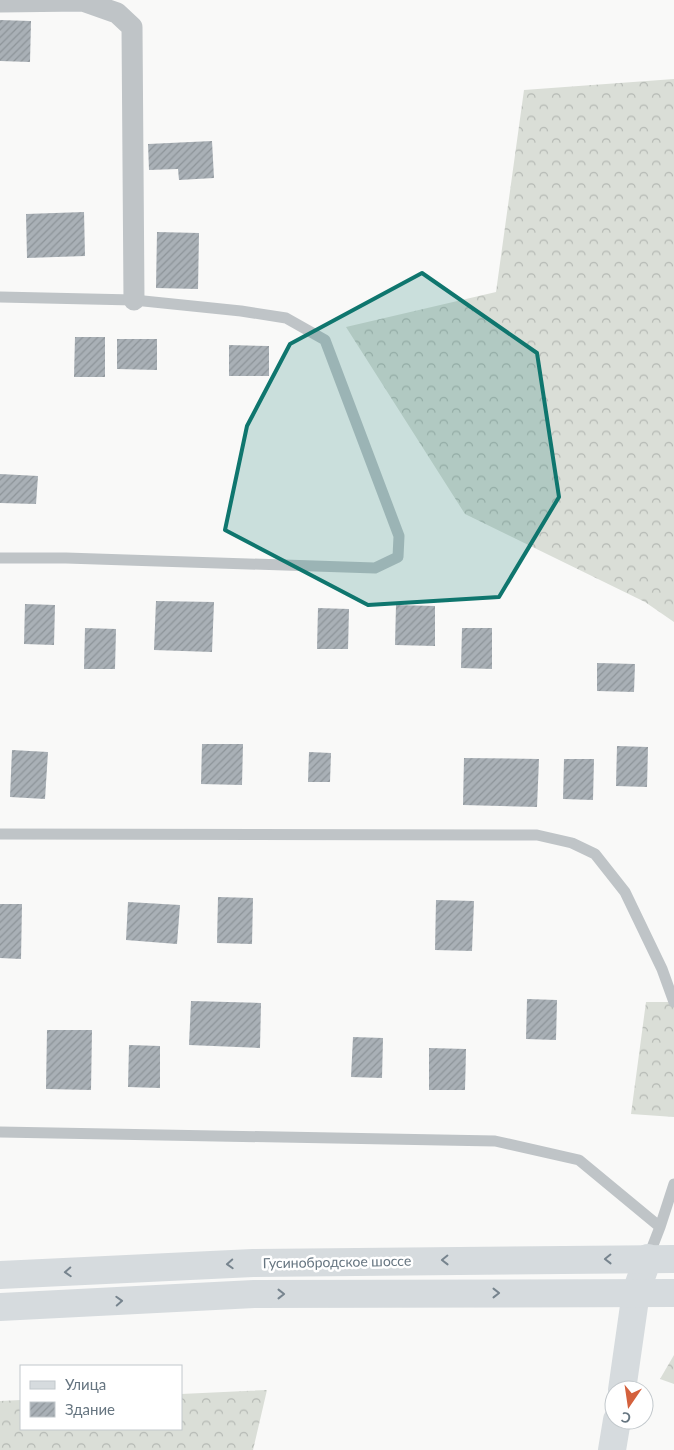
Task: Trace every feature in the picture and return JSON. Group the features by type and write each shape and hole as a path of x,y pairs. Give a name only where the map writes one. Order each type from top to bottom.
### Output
{"main road":[{"name":"Гусинобродское шоссе","path":"0,1275 253,1263 661,1258"},
{"path":"623,1380 636,1292 661,1258"},
{"path":"0,1307 254,1294 674,1293"},
{"path":"612,1450 615,1430"}],"street":[{"path":"0,2 83,1 118,13 132,27 134,300"}],"lane":[{"path":"0,297 134,300 286,318 325,340 399,536 398,557 374,568 66,558 0,558"},
{"path":"0,834 537,835 572,843 595,854 625,892 662,969 674,1002"},
{"path":"0,1132 496,1141 579,1160 660,1227"},
{"path":"661,1258 660,1227 674,1184"}],"highlighted area":[{"path":"422,273 537,353 559,497 499,597 368,605 225,530 247,426 290,344"}],"green space":[{"path":"674,79 674,622 645,602 465,514 346,327 496,292 524,90"},
{"path":"646,1002 674,1002 674,1117 631,1114"},
{"path":"674,1355 674,1384 660,1379"},
{"path":"267,1390 253,1450 0,1450 0,1401 20,1400 20,1430 182,1430 182,1394"}],"building":[{"path":"0,20 31,21 30,62 0,61"},
{"path":"212,141 214,178 179,180 178,169 149,170 148,144"},
{"path":"84,212 85,256 27,258 26,214"},
{"path":"157,232 199,233 198,289 156,288"},
{"path":"75,337 105,337 105,377 74,377"},
{"path":"117,339 157,339 157,370 117,369"},
{"path":"229,345 269,346 269,376 229,376"},
{"path":"0,474 38,476 36,504 0,503"},
{"path":"156,601 214,602 212,652 154,650"},
{"path":"25,604 55,605 54,645 24,644"},
{"path":"396,605 435,606 435,646 395,645"},
{"path":"318,608 349,609 348,649 317,649"},
{"path":"85,628 116,629 115,669 84,669"},
{"path":"462,628 492,628 492,669 461,668"},
{"path":"597,663 635,664 634,692 597,691"},
{"path":"202,744 243,744 242,785 201,784"},
{"path":"617,746 648,747 647,787 616,786"},
{"path":"12,750 48,752 45,799 10,797"},
{"path":"309,752 331,753 330,782 308,782"},
{"path":"464,758 539,759 537,807 463,805"},
{"path":"564,759 594,759 593,800 563,799"},
{"path":"218,897 253,898 252,944 217,943"},
{"path":"436,900 474,901 472,951 435,950"},
{"path":"128,902 180,905 177,944 126,940"},
{"path":"0,904 22,904 21,959 0,958"},
{"path":"527,999 557,1000 556,1040 526,1039"},
{"path":"191,1001 261,1003 260,1048 189,1045"},
{"path":"47,1030 92,1030 91,1090 46,1089"},
{"path":"353,1037 383,1038 382,1078 351,1077"},
{"path":"129,1045 160,1046 160,1088 128,1087"},
{"path":"429,1048 466,1049 465,1090 429,1090"}]}
